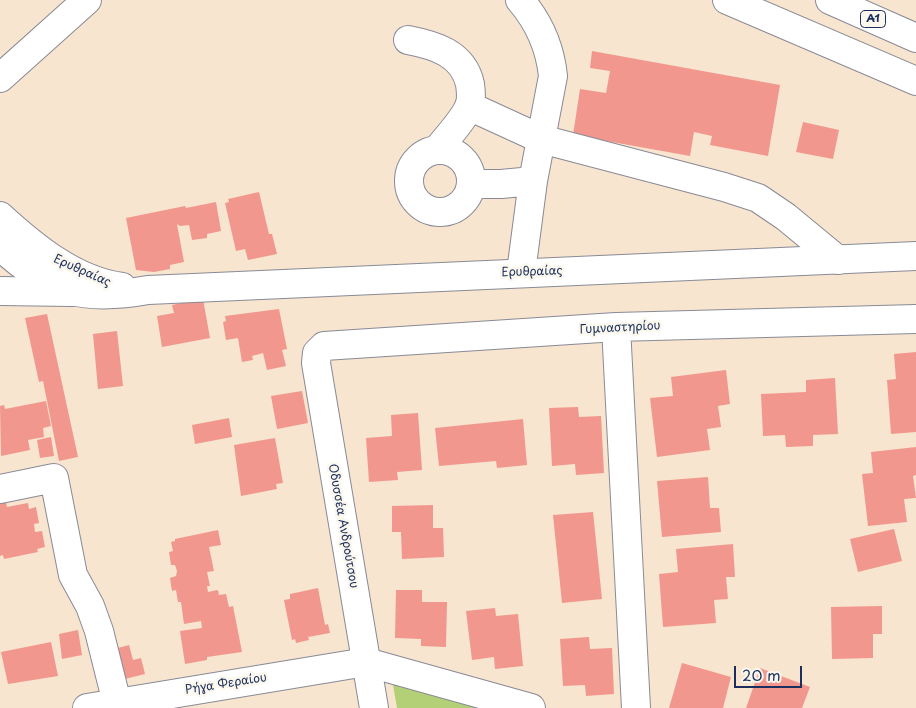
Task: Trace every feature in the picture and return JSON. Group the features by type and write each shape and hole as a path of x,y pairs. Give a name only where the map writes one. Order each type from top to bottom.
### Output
{"main road":[{"path":"0,78 87,0"},
{"path":"520,0 542,31 552,63 552,88 532,180 521,272"},
{"path":"727,0 916,81"},
{"name":"Α1","path":"830,0 916,38"},
{"path":"408,40 433,45 456,59 465,69 469,80 470,106 437,150"},
{"path":"470,106 541,139 724,187 758,198 786,217 838,260"},
{"path":"437,150 449,151 461,158 470,172 472,184 466,199 457,208 449,212 430,211 418,204 409,186 411,171 419,158 437,150"},
{"path":"472,184 501,184 532,180"},
{"name":"Ερυθραίας","path":"0,216 51,259 114,286 148,290"},
{"name":"Ερυθραίας","path":"0,246 35,275 72,292"},
{"name":"Ερυθραίας","path":"0,290 72,292 98,296 148,290 916,256"},
{"name":"Γυμναστηρίου","path":"324,346 616,327 916,319"},
{"path":"616,327 636,708"},
{"name":"Οδυσσέα Ανδρούτσου","path":"324,346 317,353 316,362 374,708"},
{"path":"0,489 54,478 73,575 90,606 99,631 133,703"},
{"path":"366,662 531,708"},
{"name":"Ρήγα Φεραίου","path":"87,708 133,703 366,662"}],"green space":[{"path":"392,679 499,708 397,708"}],"building":[{"path":"592,51 780,85 768,156 710,145 712,136 694,132 690,156 573,135 580,89 606,93 610,71 590,68"},
{"path":"803,122 839,130 833,159 796,152"},
{"path":"259,192 269,234 272,234 277,254 248,260 245,249 236,251 225,203 229,202 228,199"},
{"path":"216,202 221,231 207,234 207,238 192,240 189,225 180,226 177,224 184,262 170,265 170,269 154,272 136,270 126,218"},
{"path":"203,299 210,338 162,347 157,316 174,313 172,305"},
{"path":"279,309 287,349 282,350 286,366 267,370 263,353 252,356 253,360 242,362 238,338 226,340 223,322 226,321 225,316"},
{"path":"47,314 78,457 59,461 43,381 39,382 25,318"},
{"path":"117,331 123,386 98,389 93,334"},
{"path":"916,352 916,432 891,434 887,380 896,379 894,354"},
{"path":"726,370 730,404 718,406 721,427 707,429 710,450 657,457 650,398 673,396 671,377"},
{"path":"835,378 838,434 813,435 813,446 786,447 785,435 763,436 761,394 806,392 806,380"},
{"path":"302,391 308,423 277,429 271,396"},
{"path":"46,401 51,426 43,428 44,437 28,440 30,450 1,456 0,406 4,405 5,409"},
{"path":"578,407 579,417 601,416 604,473 576,475 575,464 552,466 549,408"},
{"path":"418,413 422,470 397,472 398,480 369,482 366,438 392,436 391,415"},
{"path":"229,418 232,437 195,444 192,425"},
{"path":"523,419 527,465 497,468 496,461 439,466 435,428"},
{"path":"51,437 54,456 40,458 37,440"},
{"path":"275,438 283,483 276,484 277,489 241,496 234,445"},
{"path":"916,447 916,475 913,476 916,498 904,499 907,522 868,526 862,474 873,473 871,452"},
{"path":"708,477 710,508 719,508 721,532 662,537 657,481"},
{"path":"6,502 7,507 28,503 29,509 36,507 39,523 34,524 35,532 42,531 45,547 37,549 38,552 4,559 3,555 0,556 0,503"},
{"path":"433,505 433,528 443,528 444,557 402,559 401,532 392,532 392,506"},
{"path":"593,512 602,599 562,603 553,515"},
{"path":"894,529 902,561 858,572 850,539"},
{"path":"218,530 221,545 209,547 214,571 207,572 210,586 207,586 208,592 218,590 219,595 226,594 229,607 233,606 242,652 207,657 207,660 185,664 180,631 202,628 201,621 184,624 181,602 178,602 176,590 172,591 170,578 176,576 177,571 175,565 171,565 169,552 173,551 171,542 175,541 175,539"},
{"path":"733,544 735,577 726,577 728,599 714,600 716,623 663,627 659,574 678,572 676,549"},
{"path":"318,588 325,625 328,624 330,633 308,637 309,640 296,643 295,639 292,640 284,600 290,599 290,594"},
{"path":"396,590 422,590 422,602 447,602 446,647 421,646 421,639 395,638"},
{"path":"882,606 882,634 873,634 873,658 832,659 831,607"},
{"path":"495,608 496,616 518,614 523,666 495,669 494,657 472,660 466,611"},
{"path":"78,630 82,655 62,659 59,634"},
{"path":"589,637 590,649 612,648 614,694 586,696 585,685 563,686 560,639"},
{"path":"51,642 58,676 8,684 1,652"},
{"path":"129,645 133,660 141,658 145,674 121,680 114,649"},
{"path":"682,663 731,677 723,708 669,708"},
{"path":"760,668 810,687 802,708 746,708"}]}
